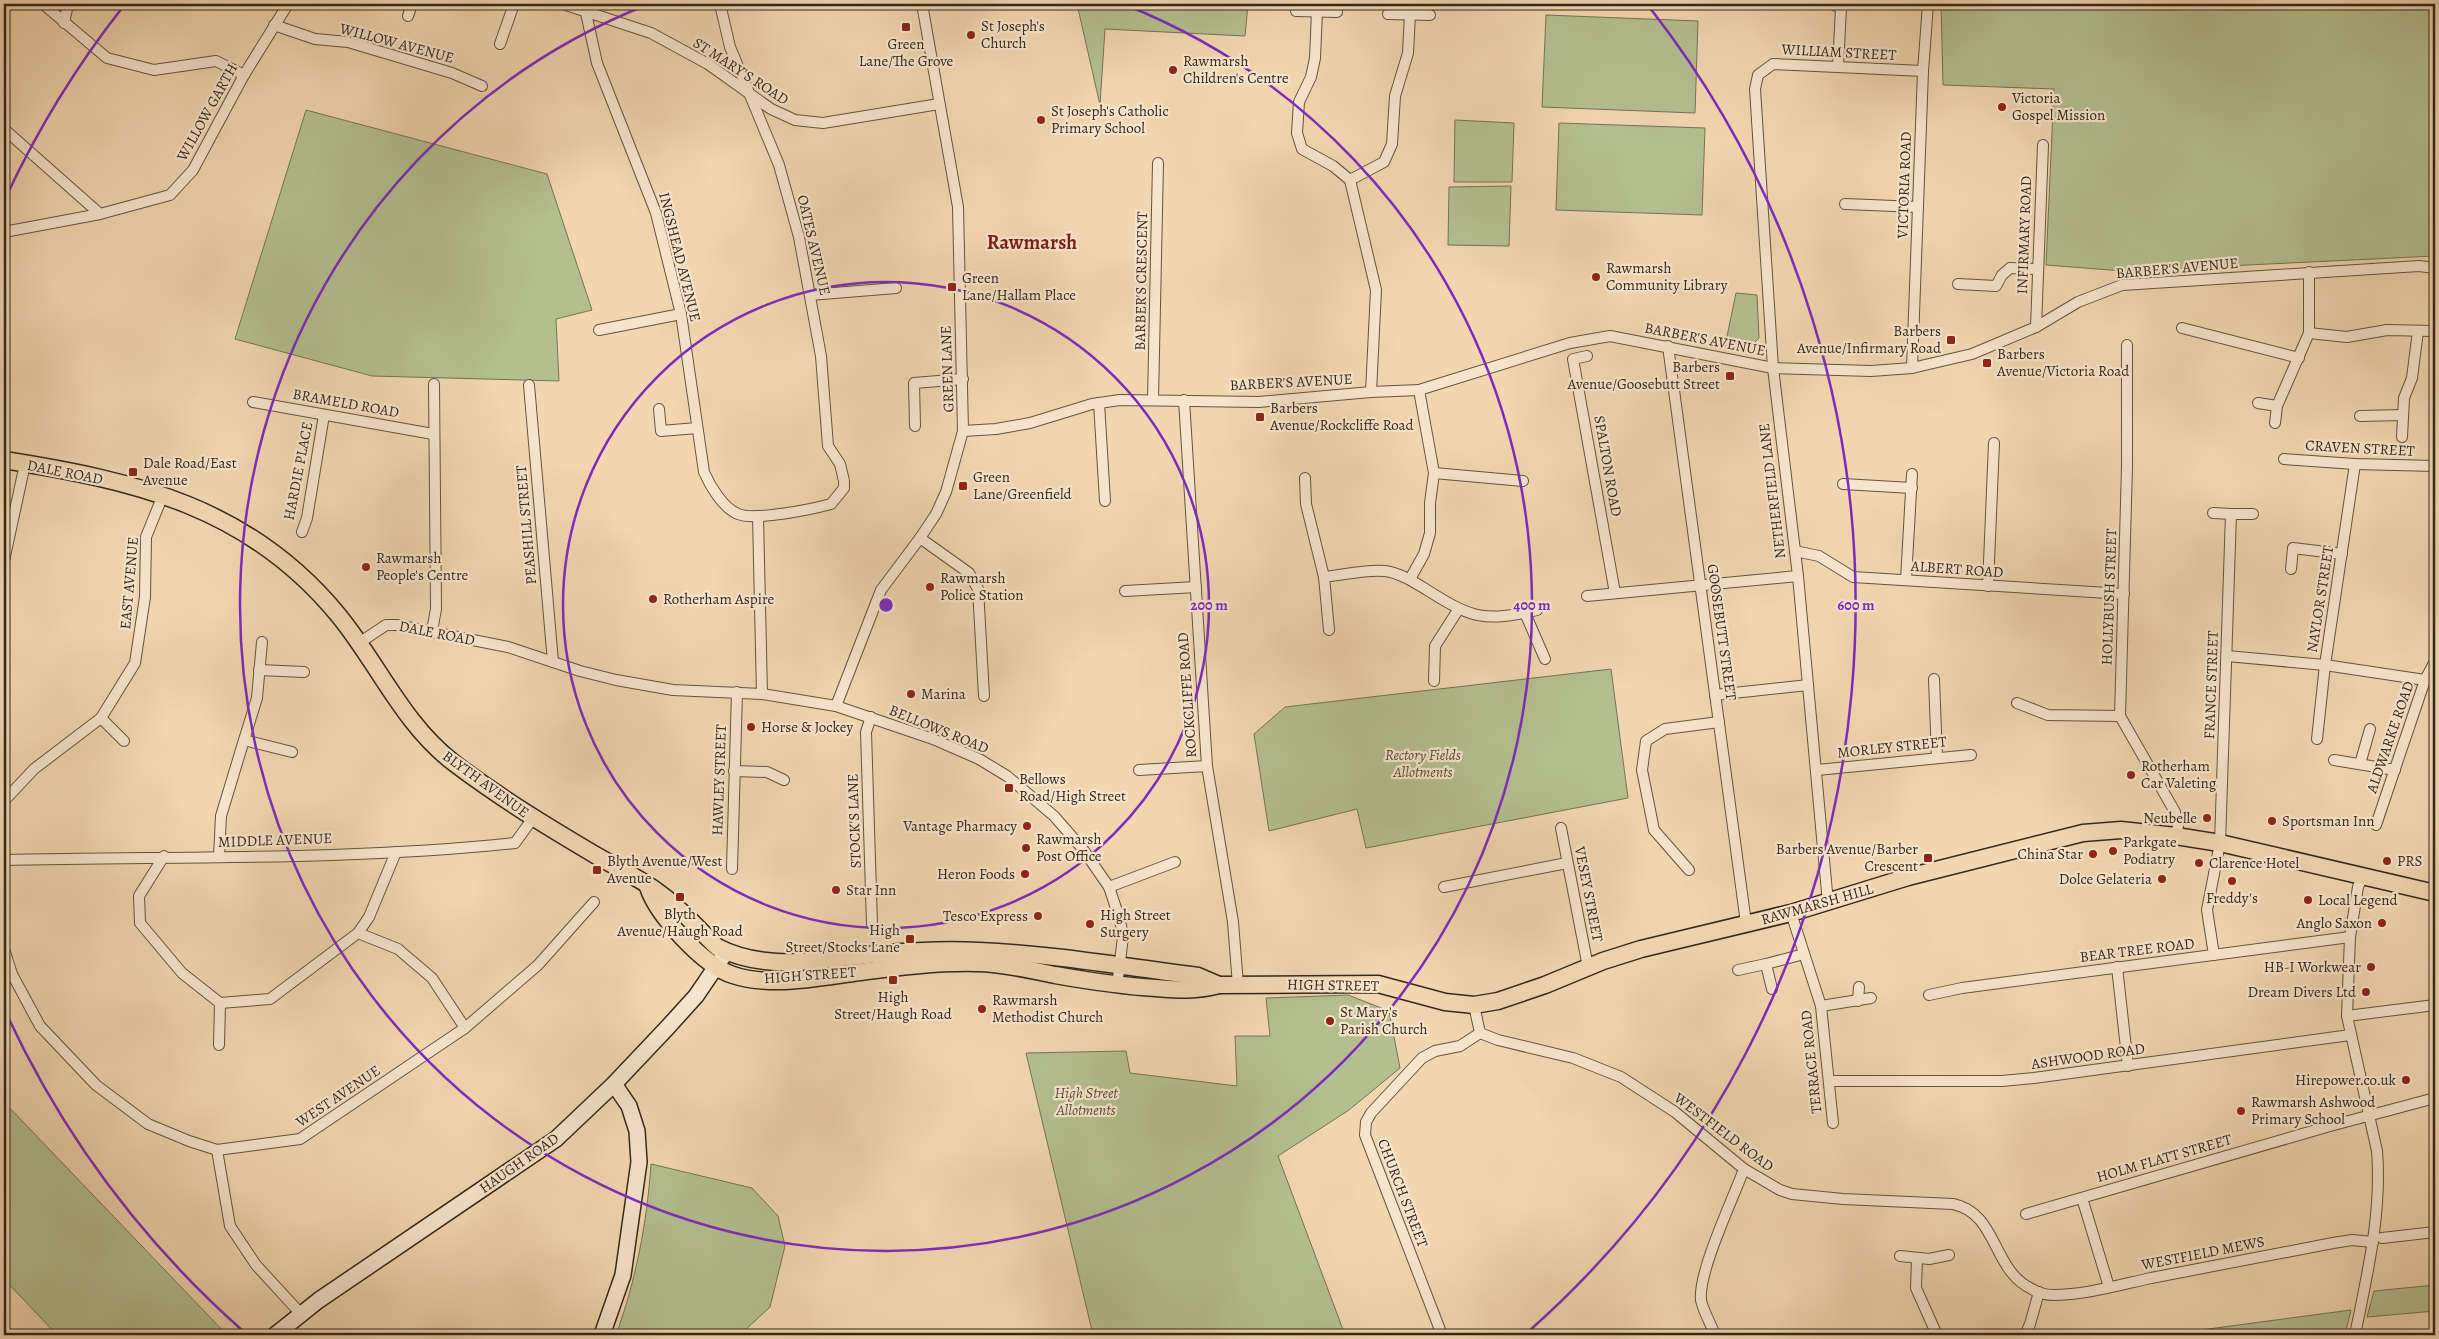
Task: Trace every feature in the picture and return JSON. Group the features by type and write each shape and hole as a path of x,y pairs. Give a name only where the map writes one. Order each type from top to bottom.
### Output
{"main road":[{"name":"DALE ROAD","path":"4,460 126,483 163,495 217,518 259,541 310,583 358,643"},
{"name":"BLYTH AVENUE","path":"358,643 390,693 426,739 454,762 533,818 648,887"},
{"name":"RAWMARSH HILL","path":"1474,1005 1498,1001 1641,949 1791,913 1908,877 2084,833 2121,830 2171,835 2220,843 2435,893"},
{"name":"HIGH STREET","path":"648,887 658,891 717,947 726,952 762,962 792,964 925,950 978,951 1036,955 1198,976 1219,985"},
{"name":"HIGH STREET","path":"648,887 652,899 691,947 716,968 733,975 770,980 925,965 978,962 1034,970 1117,986 1196,991 1219,985 1378,984 1445,1002 1474,1005"}],"street":[{"path":"43,4 107,58 154,70 216,61 244,75"},
{"path":"64,23 68,4"},
{"name":"WILLOW GARTH","path":"4,232 100,214 170,195 193,170 244,75 288,4"},
{"path":"408,16 412,4"},
{"path":"500,44 514,4"},
{"name":"ST MARY'S ROAD","path":"563,4 585,7 651,33 708,64 752,97 785,117 815,123 875,116 939,104"},
{"name":"OATES AVENUE","path":"720,4 730,47 779,164 799,237 824,380 828,446 840,464 844,481 844,488 831,504 758,516"},
{"name":"GREEN LANE","path":"836,706 881,590 936,514 946,492 963,431 958,207 922,4"},
{"path":"1832,4 1841,8 1838,68"},
{"name":"VICTORIA ROAD","path":"1912,368 1923,71 1928,4"},
{"name":"INGSHEAD AVENUE","path":"585,7 596,63 656,213 681,314 704,472 713,492 738,514 758,516"},
{"path":"1296,11 1337,12"},
{"path":"1317,11 1315,58 1311,77 1299,102 1297,133 1302,149 1333,166 1350,180 1376,290 1372,392"},
{"path":"1388,14 1430,15"},
{"path":"1350,180 1384,162 1392,144 1395,96 1408,53 1410,14"},
{"name":"WILLOW AVENUE","path":"274,25 315,39 348,42 452,73 482,86"},
{"name":"WILLIAM STREET","path":"1758,75 1773,64 1923,71"},
{"name":"NETHERFIELD LANE","path":"1758,75 1755,89 1772,368 1798,576 1828,903"},
{"path":"4,129 100,214"},
{"name":"INFIRMARY ROAD","path":"2036,327 2043,145"},
{"name":"BARBER'S CRESCENT","path":"1153,400 1158,163"},
{"path":"1845,204 1918,207"},
{"name":"BARBER'S AVENUE","path":"963,431 996,429 1030,423 1099,403 1120,400 1259,402 1372,392 1419,390 1580,342 1610,336 1668,346 1722,360 1772,368 1871,371 1912,368 1972,354 2036,327 2078,302 2122,285 2419,266 2435,268"},
{"path":"1958,284 1996,286 2010,268 2037,269"},
{"path":"2275,423 2277,406 2310,333 2309,272"},
{"path":"810,295 896,288"},
{"path":"599,330 681,314"},
{"path":"2182,328 2300,358"},
{"path":"2310,333 2347,337 2387,330 2432,331"},
{"path":"2402,437 2404,398 2412,378 2418,332"},
{"name":"HOLLYBUSH STREET","path":"2120,716 2124,594 2126,345"},
{"name":"GOOSEBUTT STREET","path":"1668,346 1746,923"},
{"name":"SPALTON ROAD","path":"1587,356 1573,359 1616,593"},
{"path":"916,426 914,383 963,379"},
{"path":"432,631 436,609 434,384"},
{"name":"PEASHILL STREET","path":"530,385 553,662"},
{"path":"1410,579 1424,554 1430,533 1430,503 1434,474 1419,390"},
{"name":"ROCKCLIFFE ROAD","path":"1184,400 1207,766 1233,922 1238,985"},
{"name":"BRAMELD ROAD","path":"253,402 433,434"},
{"path":"1099,403 1105,501"},
{"path":"2258,403 2277,406"},
{"path":"659,409 661,431 698,428"},
{"name":"HARDIE PLACE","path":"302,532 307,518 324,415"},
{"path":"2360,416 2402,415"},
{"path":"1988,586 1994,443"},
{"name":"CRAVEN STREET","path":"2284,458 2355,464 2435,466"},
{"path":"4,561 25,464"},
{"name":"NAYLOR STREET","path":"2318,739 2325,665 2355,464"},
{"path":"1434,474 1522,481"},
{"path":"1906,580 1912,474"},
{"path":"1306,478 1306,504 1324,577 1329,630"},
{"path":"1844,484 1912,488"},
{"name":"EAST AVENUE","path":"4,801 34,769 101,718 135,663 145,597 146,537 163,495"},
{"path":"2213,513 2254,514"},
{"name":"FRANCE STREET","path":"2214,955 2208,923 2207,902 2220,843 2231,514"},
{"path":"758,516 762,694"},
{"path":"920,538 969,573 974,581 980,600 984,696"},
{"path":"2290,569 2293,548 2342,554"},
{"name":"ALBERT ROAD","path":"1795,551 1819,556 1850,577 2124,594"},
{"path":"1324,577 1386,571 1410,579 1458,610 1482,617 1537,610"},
{"path":"1587,596 1798,576"},
{"path":"1125,591 1196,587"},
{"path":"1434,681 1435,646 1458,610"},
{"path":"1525,613 1544,659"},
{"name":"DALE ROAD","path":"358,643 391,624 508,647 616,680 673,690 762,694 836,706"},
{"path":"219,857 221,816 257,698 262,642"},
{"path":"2227,656 2325,665 2425,680"},
{"name":"ALDWARKE ROAD","path":"2376,825 2425,680 2435,660"},
{"path":"259,670 304,672"},
{"path":"1934,679 1938,758"},
{"path":"1715,695 1808,685"},
{"name":"HAWLEY STREET","path":"732,870 737,692"},
{"path":"2018,703 2048,715 2120,716 2175,812 2178,826 2171,835"},
{"name":"BELLOWS ROAD","path":"836,706 955,748 979,759 1007,776 1054,816 1082,848 1109,887 1120,920 1123,937 1117,986"},
{"path":"101,718 124,741"},
{"name":"STOCK'S LANE","path":"871,718 866,732 872,924"},
{"path":"1689,870 1654,830 1642,770 1646,741 1665,728 1719,722"},
{"path":"2360,764 2370,729"},
{"path":"244,740 292,752"},
{"name":"MORLEY STREET","path":"1817,770 1971,755"},
{"path":"2334,760 2395,770"},
{"path":"1139,770 1207,766"},
{"path":"734,771 767,772 784,780"},
{"name":"MIDDLE AVENUE","path":"4,860 396,852 515,843 533,818"},
{"name":"VESEY STREET","path":"1561,828 1588,967"},
{"path":"164,856 139,896 140,923 182,973 220,1003 270,999 358,933 369,917 396,852"},
{"path":"1109,887 1175,862"},
{"path":"1444,886 1568,863"},
{"path":"2354,1335 2377,1240 2379,1174 2377,1151 2347,1016 2350,937 2358,887 2363,875"},
{"name":"WEST AVENUE","path":"4,949 12,974 40,1026 96,1085 148,1124 217,1150 300,1139 466,1028 538,965 594,902"},
{"name":"TERRACE ROAD","path":"1791,913 1821,1006 1832,1123"},
{"path":"358,933 398,949 432,978 466,1028"},
{"name":"BEAR TREE ROAD","path":"1929,995 1962,988 2350,937"},
{"name":"HAUGH ROAD","path":"276,1335 301,1314 556,1139 614,1084 696,996 726,952"},
{"path":"1738,970 1804,954"},
{"path":"1766,964 1772,990"},
{"path":"2117,967 2128,1066"},
{"path":"1858,1000 1860,987"},
{"path":"1821,1006 1871,998"},
{"path":"219,1045 220,1003"},
{"path":"1474,1005 1480,1033"},
{"path":"2347,1016 2435,1005"},
{"name":"CHURCH STREET","path":"1442,1335 1365,1135 1366,1122 1371,1113 1422,1058 1435,1051 1460,1046 1480,1033"},
{"name":"WESTFIELD ROAD","path":"1480,1033 1498,1040 1573,1058 1620,1077 1675,1112 1744,1169 1768,1184 1792,1194 1843,1199 1953,1204 1968,1208 1981,1219 2012,1274 2025,1285 2039,1292"},
{"name":"ASHWOOD ROAD","path":"1829,1081 2002,1081 2350,1036"},
{"path":"602,1335 622,1275 639,1162 637,1130 629,1106 614,1084"},
{"name":"HOLM FLATT STREET","path":"2026,1214 2435,1098"},
{"path":"217,1150 230,1226 256,1265 301,1314"},
{"path":"1715,1335 1701,1302 1701,1290 1711,1254 1744,1169"},
{"path":"2082,1198 2109,1287"},
{"name":"WESTFIELD MEWS","path":"2039,1292 2055,1295 2109,1287 2333,1243 2352,1240 2377,1240 2435,1232"},
{"path":"1900,1256 1917,1259 1948,1255"},
{"path":"1917,1259 1916,1288 1937,1335"},
{"path":"2025,1335 2039,1292"}],"green space":[{"path":"1077,4 1248,4 1245,36 1105,29 1100,105"},
{"path":"1941,4 2435,4 2435,256 2123,271 2046,265 2054,89 1943,85"},
{"path":"1546,15 1698,21 1695,113 1542,107"},
{"path":"306,110 547,174 592,310 556,319 559,381 372,376 235,339"},
{"path":"1455,120 1514,123 1512,182 1454,182"},
{"path":"1559,123 1705,128 1702,215 1556,210"},
{"path":"1511,186 1509,246 1448,245 1449,187"},
{"path":"1736,293 1757,295 1759,338 1746,351 1725,346"},
{"name":"Rectory Fields Allotments","path":"1611,669 1628,798 1366,848 1357,809 1269,831 1254,734 1285,707"},
{"name":"High Street Allotments","path":"1348,995 1389,1011 1400,1068 1349,1110 1278,1156 1345,1335 1093,1335 1026,1053 1126,1051 1130,1073 1237,1086 1235,1036 1270,1036 1266,998"},
{"path":"4,1102 227,1335 57,1335 4,1279"},
{"path":"651,1164 752,1188 778,1216 785,1246 770,1307 743,1332 731,1335 674,1333 673,1335 616,1335 640,1251 647,1208"},
{"path":"2435,1285 2435,1311 2367,1317 2374,1291"},
{"path":"2351,1310 2345,1335 2163,1335"}],"place":[{"name":"Green Lane/The Grove","path":"906,27"},
{"name":"St Joseph's Church","path":"971,35"},
{"name":"Rawmarsh Children's Centre","path":"1173,70"},
{"name":"Victoria Gospel Mission","path":"2002,107"},
{"name":"St Joseph's Catholic Primary School","path":"1041,120"},
{"name":"Rawmarsh Community Library","path":"1596,277"},
{"name":"Green Lane/Hallam Place","path":"952,287"},
{"name":"Barbers Avenue/Infirmary Road","path":"1951,340"},
{"name":"Barbers Avenue/Victoria Road","path":"1987,363"},
{"name":"Barbers Avenue/Goosebutt Street","path":"1730,376"},
{"name":"Barbers Avenue/Rockcliffe Road","path":"1260,417"},
{"name":"Dale Road/East Avenue","path":"133,472"},
{"name":"Green Lane/Greenfield","path":"963,486"},
{"name":"Rawmarsh People's Centre","path":"366,567"},
{"name":"Rawmarsh Police Station","path":"930,587"},
{"name":"Rotherham Aspire","path":"653,599"},
{"name":"Marina","path":"911,694"},
{"name":"Horse & Jockey","path":"751,727"},
{"name":"Rotherham Car Valeting","path":"2131,775"},
{"name":"Bellows Road/High Street","path":"1009,788"},
{"name":"Neubelle","path":"2207,818"},
{"name":"Sportsman Inn","path":"2272,821"},
{"name":"Vantage Pharmacy","path":"1027,826"},
{"name":"Rawmarsh Post Office","path":"1026,848"},
{"name":"Parkgate Podiatry","path":"2113,851"},
{"name":"China Star","path":"2093,854"},
{"name":"Barbers Avenue/Barber Crescent","path":"1928,858"},
{"name":"PRS","path":"2387,861"},
{"name":"Clarence Hotel","path":"2199,863"},
{"name":"Blyth Avenue/West Avenue","path":"597,870"},
{"name":"Heron Foods","path":"1025,874"},
{"name":"Dolce Gelateria","path":"2162,879"},
{"name":"Freddy's","path":"2232,881"},
{"name":"Star Inn","path":"836,890"},
{"name":"Blyth Avenue/Haugh Road","path":"680,897"},
{"name":"Local Legend","path":"2308,900"},
{"name":"Tesco Express","path":"1038,916"},
{"name":"Anglo Saxon","path":"2382,923"},
{"name":"High Street Surgery","path":"1090,924"},
{"name":"High Street/Stocks Lane","path":"910,939"},
{"name":"HB-I Workwear","path":"2371,967"},
{"name":"High Street/Haugh Road","path":"893,980"},
{"name":"Dream Divers Ltd","path":"2366,992"},
{"name":"Rawmarsh Methodist Church","path":"982,1009"},
{"name":"St Mary's Parish Church","path":"1330,1021"},
{"name":"Hirepower.co.uk","path":"2406,1080"},
{"name":"Rawmarsh Ashwood Primary School","path":"2241,1111"}],"district":[{"name":"Rawmarsh","path":"1032,242"}]}
